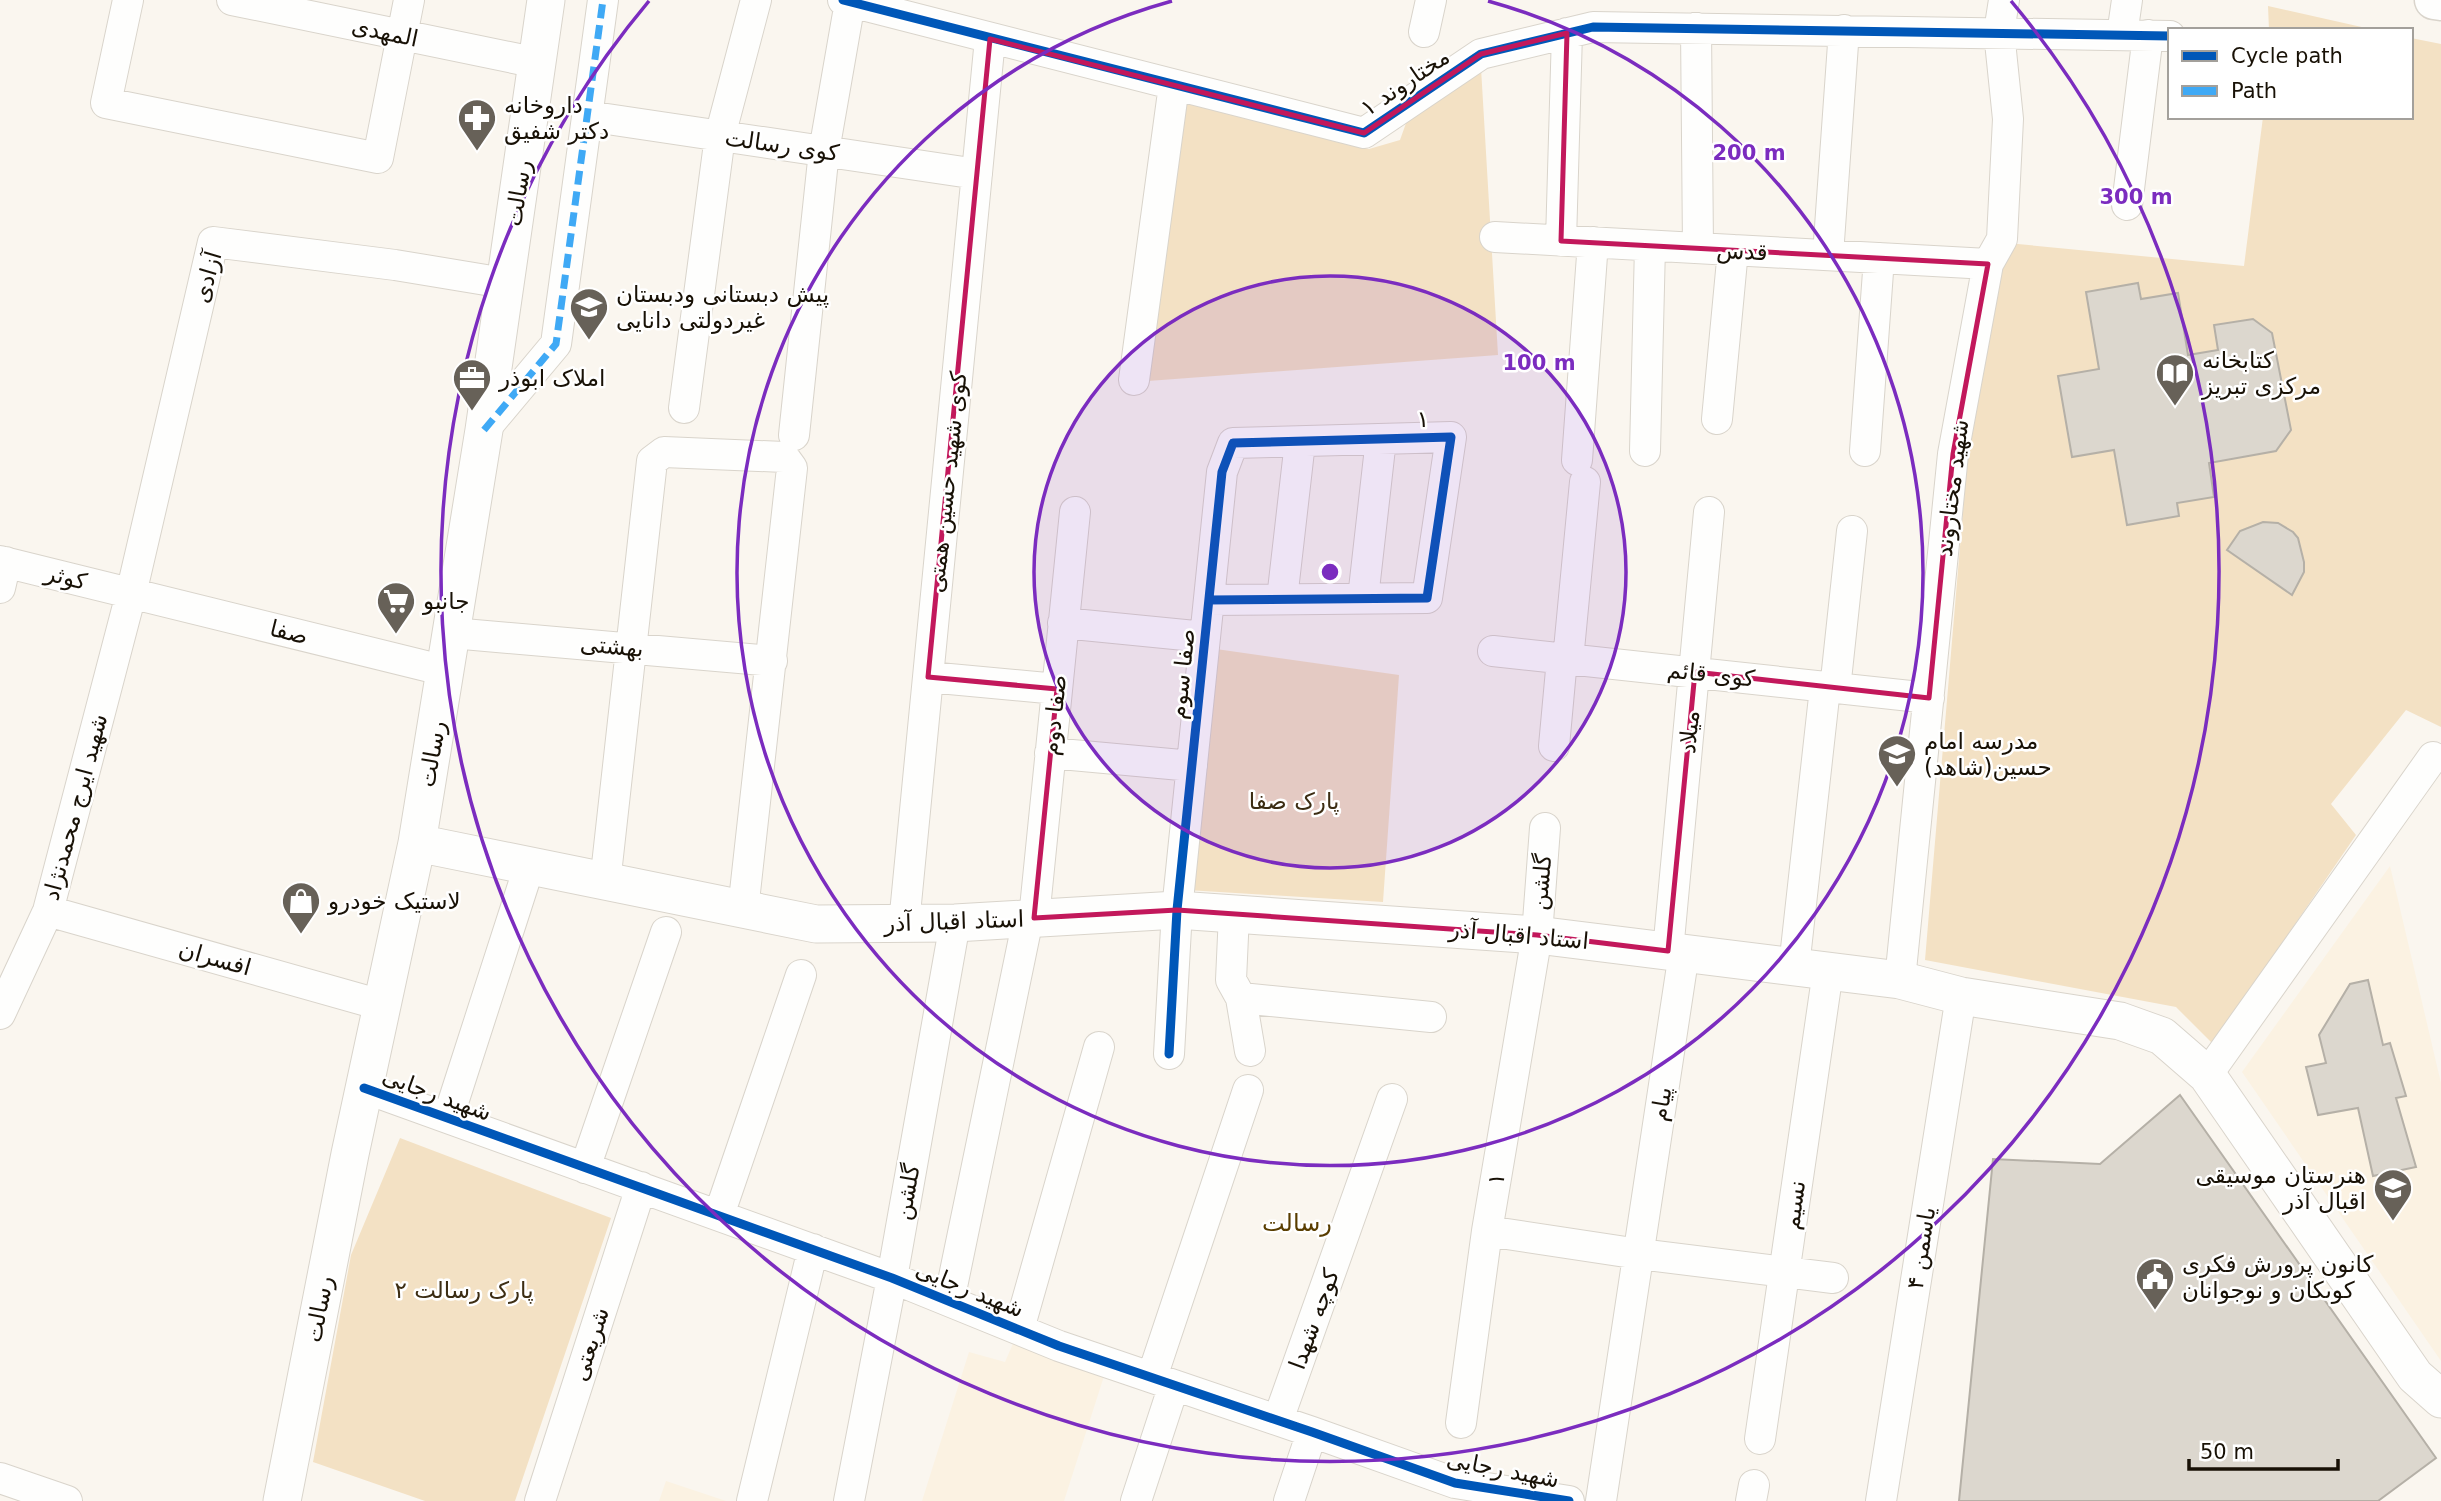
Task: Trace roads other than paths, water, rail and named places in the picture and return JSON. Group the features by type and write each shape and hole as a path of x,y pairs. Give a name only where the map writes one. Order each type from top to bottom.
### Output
{"highway":[{"path":"2434,0 2441,1"}],"main road":[{"name":"رسالت","path":"282,1501 416,843 484,430 545,0"},
{"name":"استاد اقبال آذر","path":"416,843 816,924 955,923 1177,910 1537,935 1900,980 1961,996 2120,1021 2162,1036 2207,1075 2415,1376 2441,1399"}],"street":[{"path":"128,0 106,103 378,158 409,0"},
{"name":"المهدی","path":"232,0 538,63"},
{"path":"484,430 556,344 603,0"},
{"path":"684,408 720,136 756,0"},
{"path":"1424,32 1431,0"},
{"name":"شهید مختاروند","path":"1900,980 1953,454 1988,264 2003,239 2008,119 1999,32 2004,0"},
{"path":"2127,0 2147,35 2127,205"},
{"path":"794,435 824,151 846,1"},
{"name":"مختاروند ۱","path":"846,1 1364,133 1481,54 1593,27 2147,35"},
{"path":"1696,28 1698,248"},
{"path":"1828,256 1844,30"},
{"path":"1561,241 1567,33"},
{"name":"کوی شهید حسین همتی","path":"904,924 990,39"},
{"path":"1134,380 1174,85"},
{"name":"کوی رسالت","path":"587,116 977,174"},
{"name":"قدس","path":"1495,237 1988,264"},
{"name":"آزادی","path":"131,594 213,242 395,265 504,284"},
{"path":"1554,746 1565,659 1581,471 1593,242"},
{"path":"1645,451 1650,246"},
{"path":"1717,419 1733,250"},
{"path":"1865,451 1879,258"},
{"name":"۱","path":"1233,443 1451,437 1427,598 1363,598"},
{"path":"1209,600 1363,598 1381,439"},
{"path":"1282,599 1300,442"},
{"name":"صفا سوم","path":"1170,1054 1177,910 1222,472 1233,443"},
{"path":"605,883 652,461 664,452 784,457 792,468 743,910"},
{"name":"صفا دوم","path":"949,1301 1031,918 1076,512"},
{"name":"میلاد","path":"1676,952 1709,512"},
{"path":"1830,688 1852,531"},
{"name":"کوثر","path":"2,570 131,594"},
{"name":"صفا","path":"131,594 446,671"},
{"name":"شهید ایرج محمدنژاد","path":"0,1014 48,911 131,594"},
{"path":"1063,623 1205,637"},
{"name":"بهشتی","path":"452,632 772,661"},
{"name":"کوی قائم","path":"1493,651 1929,698"},
{"path":"928,677 1057,689"},
{"name":"نسیم","path":"1760,1439 1784,1272 1811,969 1830,688"},
{"path":"1050,752 1192,766"},
{"path":"2207,1075 2433,757"},
{"name":"گلشن","path":"1537,935 1545,828"},
{"path":"448,1118 529,867"},
{"name":"افسران","path":"48,911 381,1005"},
{"path":"1234,914 1231,980 1241,998 1250,1051"},
{"name":"گلشن","path":"849,1501 955,923"},
{"path":"585,1168 666,932"},
{"name":"۱","path":"1461,1423 1488,1231 1537,935"},
{"name":"پیام","path":"1601,1501 1639,1254 1676,952"},
{"path":"719,1215 801,975"},
{"name":"یاسمن ۴","path":"1881,1501 1961,996"},
{"path":"1241,998 1431,1017"},
{"path":"1019,1329 1099,1047"},
{"name":"شهید رجایی","path":"364,1088 892,1278 1059,1346 1312,1432 1454,1492 1569,1501"},
{"path":"1136,1501 1163,1381 1248,1090"},
{"name":"کوچه شهدا","path":"1279,1420 1392,1100"},
{"name":"شریعتی","path":"540,1501 641,1187"},
{"path":"1488,1231 1639,1254 1833,1278"},
{"path":"752,1501 813,1249"},
{"path":"1289,1501 1312,1432"},
{"path":"0,1478 67,1501"}],"place":[{"name":"داروخانه دکتر شفیق","path":"477,152"},
{"name":"پیش دبستانی ودبستان غیردولتی دانایی","path":"589,341"},
{"name":"کتابخانه مرکزى تبریز","path":"2175,407"},
{"name":"املاک ابوذر","path":"472,412"},
{"name":"جانبو","path":"396,635"},
{"name":"مدرسه امام حسین(شاهد)","path":"1897,788"},
{"name":"لاستیک خودرو","path":"301,935"},
{"name":"هنرستان موسیقی اقبال آذر","path":"2393,1222"},
{"name":"کانون پرورش فکرى کوىکان و نوجوانان","path":"2155,1311"}],"district":[{"name":"رسالت","path":"1297,1223"}],"park label":[{"name":"پارک صفا","path":"1294,801"},
{"name":"پارک رسالت ۲","path":"464,1290"}]}
